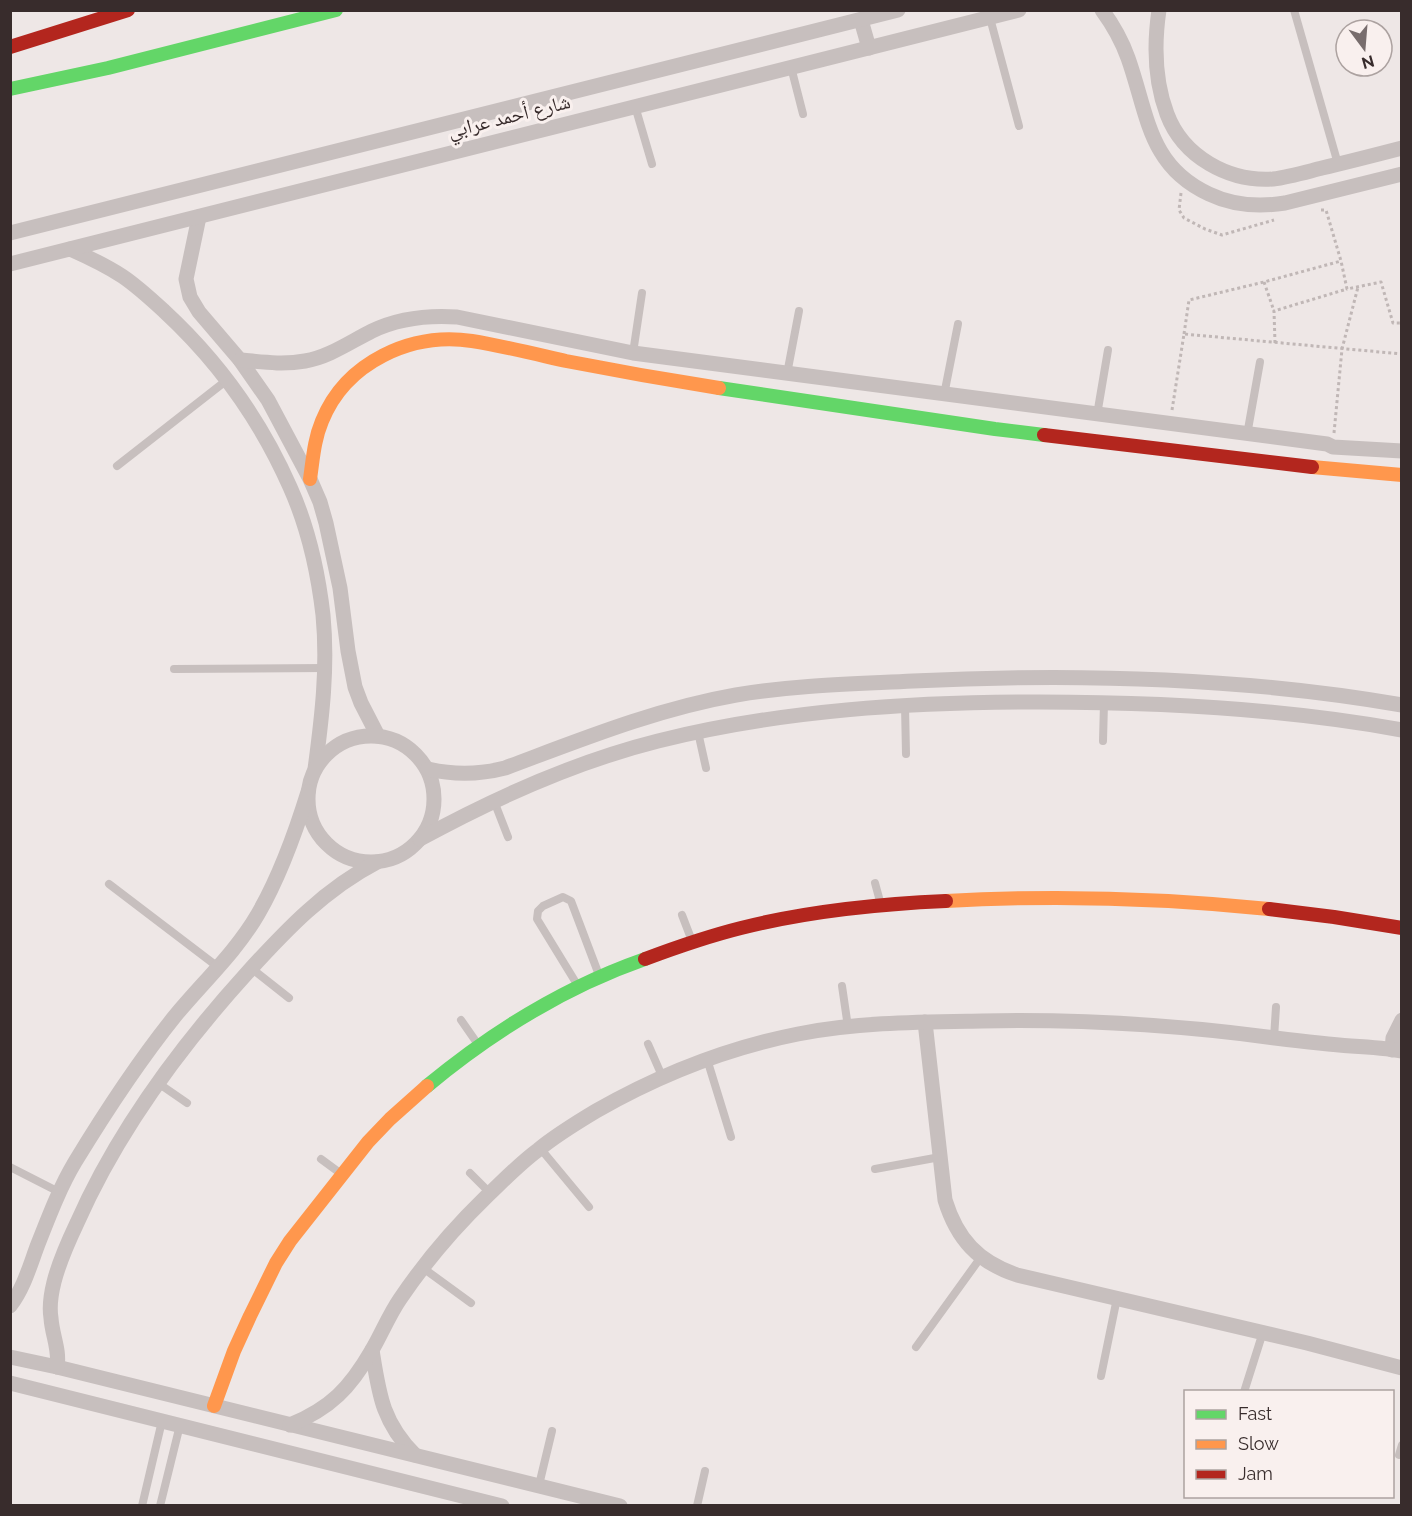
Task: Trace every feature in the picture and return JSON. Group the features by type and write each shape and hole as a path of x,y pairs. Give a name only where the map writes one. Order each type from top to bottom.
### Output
{"main road":[{"path":"10,47 128,10"},
{"path":"10,89 108,68 336,10"},
{"path":"310,479 316,438 326,411 337,393 368,363 406,345 427,341 470,341 635,375 995,429 1401,475"},
{"path":"214,1406 232,1356 278,1260 308,1216 362,1148 396,1112 478,1044 530,1011 599,976 636,961 752,925 823,913 948,900 1110,898 1254,908 1401,928"}],"street":[{"path":"10,233 898,10"},
{"name":"شارع أحمد عرابي","path":"10,264 1018,10"},
{"path":"1102,10 1128,57 1155,141 1170,166 1203,192 1229,202 1257,206 1271,205 1401,174"},
{"path":"1159,10 1156,51 1162,94 1168,115 1178,135 1192,151 1210,165 1230,174 1251,178 1273,178 1294,175 1401,148"},
{"path":"861,20 869,48"},
{"path":"199,217 186,279 187,288 194,305 240,360 268,399 310,479 326,523 340,588 355,687 378,736"},
{"path":"10,1306 24,1282 59,1192 122,1086 176,1015 243,937 270,891 291,842 315,769 326,668 323,613 316,571 305,528 291,489 265,438 227,380 189,335 139,289 106,266 70,249"},
{"path":"240,360 283,364 306,361 329,354 392,323 435,315 457,317 633,353 1327,444 1333,447 1401,451"},
{"path":"1157,448 1161,423"},
{"path":"428,769 458,774 489,772 630,723 690,705 734,695 817,685 1005,678 1139,679 1257,686 1401,705"},
{"path":"420,839 494,801 588,763 658,741 698,732 808,714 905,706 1005,702 1104,703 1197,706 1254,711 1347,721 1401,730"},
{"path":"308,792 309,811 322,839 341,854 365,862 377,862 401,855 420,839 432,818 435,805 434,787 428,769 412,750 402,743 378,736 359,737 342,743 327,754 315,769"},
{"path":"57,1367 59,1358 50,1300 58,1267 81,1212 121,1137 207,1018 282,934 321,898 377,862"},
{"path":"290,1425 319,1411 341,1394 372,1350 398,1302 423,1268 465,1218 540,1148 619,1098 662,1076 707,1059 753,1044 848,1027 1006,1020 1186,1028 1397,1051 1393,1038 1401,1020"},
{"path":"925,1022 945,1200 949,1214 964,1239 981,1257 1017,1275 1263,1332 1401,1368"},
{"path":"372,1350 378,1388 386,1413 398,1436 415,1455"},
{"path":"10,1357 620,1506"},
{"path":"10,1383 502,1506"}],"lane":[{"path":"1294,10 1338,164"},
{"path":"990,18 1018,126"},
{"path":"791,67 803,114"},
{"path":"635,106 652,164"},
{"path":"633,353 642,294"},
{"path":"787,374 799,311"},
{"path":"944,394 958,324"},
{"path":"1097,415 1108,350"},
{"path":"1247,435 1260,362"},
{"path":"117,466 227,380"},
{"path":"174,669 326,668"},
{"path":"1103,741 1104,703"},
{"path":"905,706 906,754"},
{"path":"698,732 705,768"},
{"path":"494,801 508,837"},
{"path":"875,883 881,906"},
{"path":"109,884 218,967"},
{"path":"578,987 537,919 538,911 543,906 563,897 571,901 599,976"},
{"path":"682,915 692,942"},
{"path":"251,968 289,998"},
{"path":"842,986 848,1027"},
{"path":"1274,1038 1276,1007"},
{"path":"460,1020 478,1044"},
{"path":"648,1044 662,1076"},
{"path":"707,1059 731,1137"},
{"path":"158,1083 186,1103"},
{"path":"540,1148 589,1207"},
{"path":"875,1168 940,1157"},
{"path":"321,1159 342,1174"},
{"path":"10,1167 59,1192"},
{"path":"470,1173 490,1193"},
{"path":"916,1347 981,1257"},
{"path":"423,1268 471,1303"},
{"path":"1101,1376 1117,1298"},
{"path":"1245,1390 1263,1332"},
{"path":"142,1506 162,1420"},
{"path":"160,1506 180,1425"},
{"path":"539,1485 552,1431"},
{"path":"1399,1455 1401,1445"},
{"path":"697,1506 705,1471"}],"path":[{"path":"1191,184 1180,194 1179,210 1184,218 1205,229 1222,235 1278,219"},
{"path":"1319,210 1326,210 1347,289"},
{"path":"1184,334 1189,300 1341,261"},
{"path":"1264,282 1274,311 1275,343"},
{"path":"1274,311 1347,289 1382,282 1393,323 1401,323"},
{"path":"1333,447 1342,349 1358,287"}],"traffic: fast":[{"path":"10,89 108,68 336,10"},
{"path":"719,388 1044,435"},
{"path":"427,1086 477,1047 530,1013 586,983 645,959"}],"traffic: slow":[{"path":"310,479 319,428 333,400 347,382 364,367 383,356 426,341 449,339 472,341 585,365 719,388"},
{"path":"1312,467 1402,475"},
{"path":"946,901 1027,898 1108,899 1189,902 1269,909"},
{"path":"214,1406 234,1351 250,1316 276,1263 290,1241 368,1142 427,1086"}],"traffic: jam":[{"path":"10,47 128,10"},
{"path":"1044,435 1312,467"},
{"path":"645,959 681,946 766,922 869,906 946,901"},
{"path":"1269,909 1402,928"}]}
